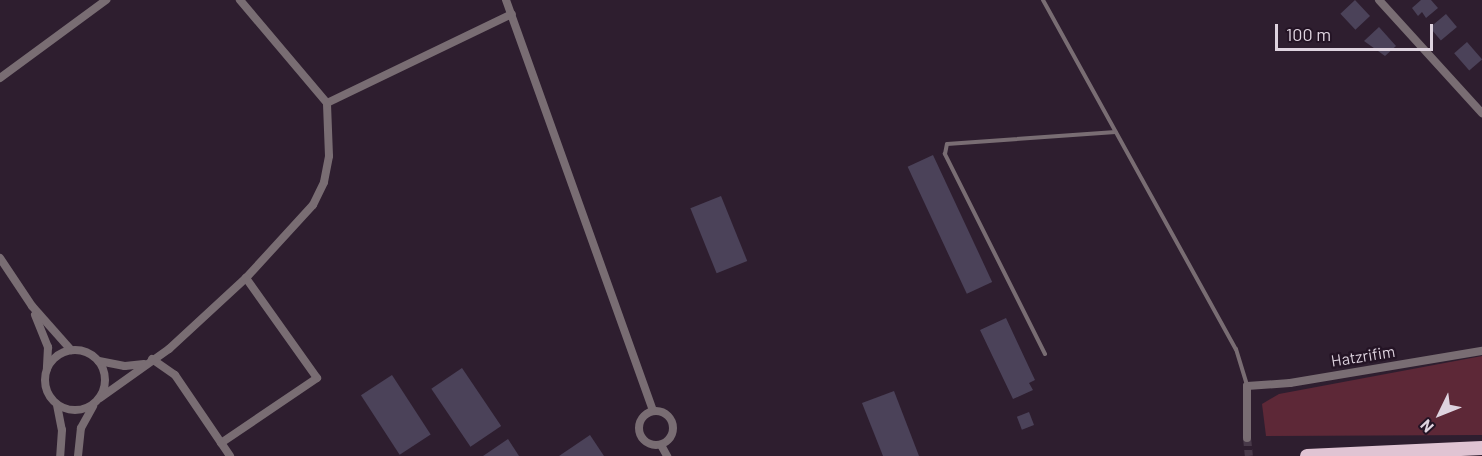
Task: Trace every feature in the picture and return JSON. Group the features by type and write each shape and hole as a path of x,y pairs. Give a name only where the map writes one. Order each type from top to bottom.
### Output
{"highway":[{"path":"1307,456 1482,448"}],"street":[{"path":"0,78 106,0"},
{"path":"57,405 75,411 97,402 148,362 169,349 246,278 313,205 324,182 328,156 327,103 240,0"},
{"path":"506,0 652,411"},
{"path":"1379,0 1482,113"},
{"path":"327,103 512,14"},
{"path":"0,258 32,306 70,350"},
{"path":"221,443 317,378 246,278"},
{"path":"32,306 48,347 46,390 57,405 62,430 60,456"},
{"path":"47,369 61,354 70,350 91,354 99,361 106,380 97,402 81,428 78,456"},
{"name":"Hatzrifim","path":"1247,386 1290,383 1482,351"},
{"path":"99,361 125,366 148,362 175,375 230,456"},
{"path":"1247,386 1247,438"},
{"path":"652,411 664,413 672,421 673,433 661,445 645,442 639,432 640,421 652,411"},
{"path":"661,445 667,456"}],"lane":[{"path":"1043,0 1236,349 1247,386"},
{"path":"1045,354 945,154 947,144 1116,132"}],"shaded area":[{"path":"1482,356 1482,435 1266,436 1262,404 1279,394"}],"building":[{"path":"1355,0 1370,16 1355,30 1340,14"},
{"path":"1421,0 1431,0 1438,8 1426,18 1422,12 1418,16 1412,8"},
{"path":"1446,14 1457,27 1441,41 1430,27"},
{"path":"1379,27 1396,46 1385,56 1364,41"},
{"path":"1467,42 1482,59 1469,71 1454,53"},
{"path":"933,155 992,282 967,294 908,167"},
{"path":"721,196 747,261 717,273 690,208"},
{"path":"1006,318 1035,380 1029,383 1033,390 1013,399 980,330"},
{"path":"462,368 501,426 470,447 431,389"},
{"path":"392,375 431,435 400,455 361,395"},
{"path":"894,391 919,456 883,456 862,403"},
{"path":"1029,412 1034,425 1022,430 1017,417"},
{"path":"590,435 604,456 559,456"},
{"path":"508,439 519,456 483,456"}],"tunnel":[{"path":"1247,438 1249,456"}]}
